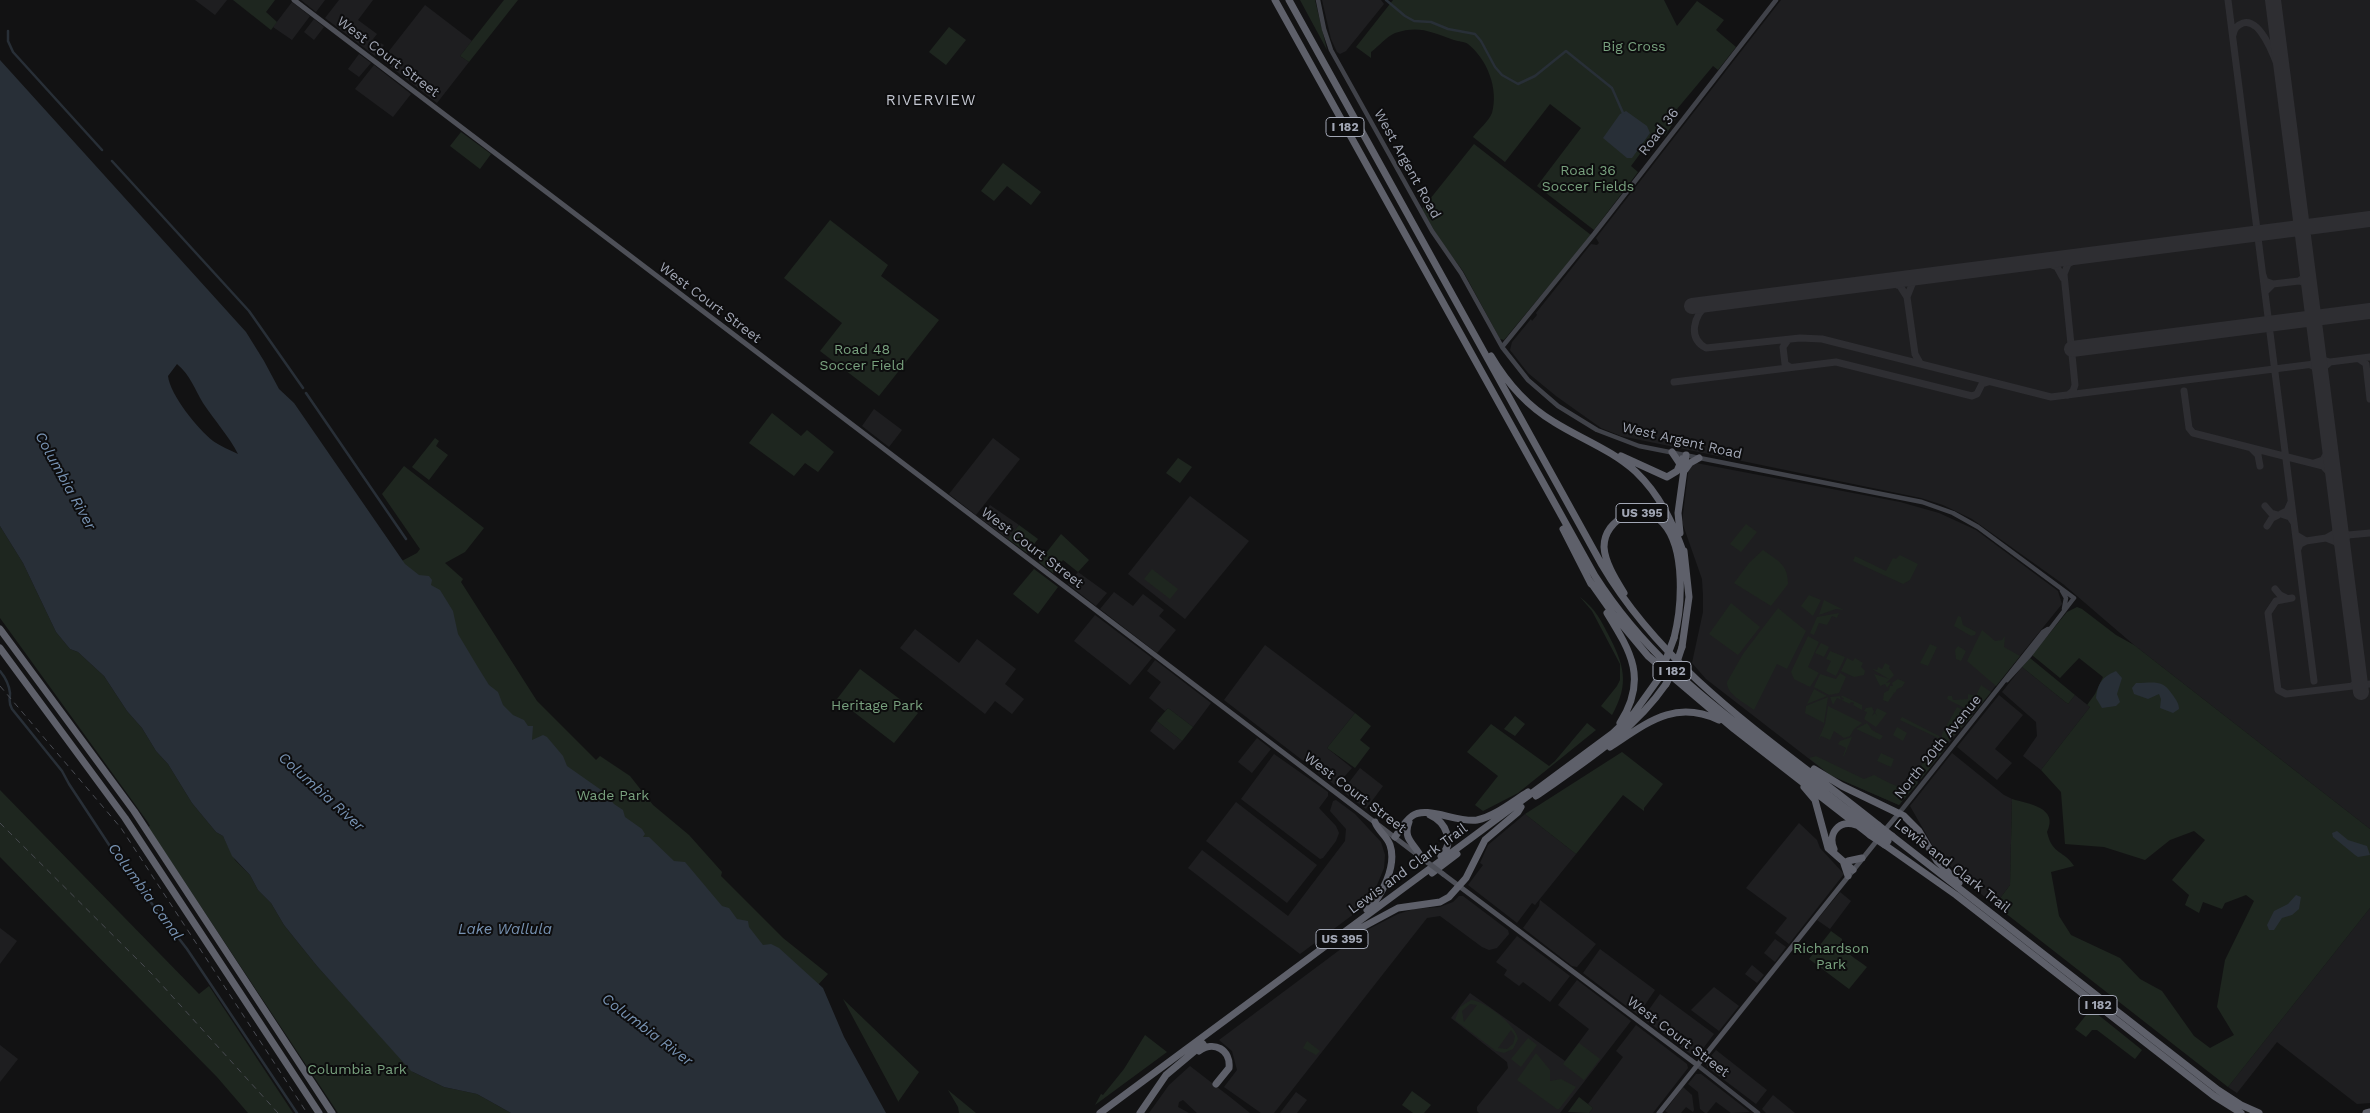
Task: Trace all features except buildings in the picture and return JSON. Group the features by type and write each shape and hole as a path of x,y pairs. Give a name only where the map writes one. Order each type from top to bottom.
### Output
{"highway":[{"name":"I 182","path":"1275,0 1529,460 1595,576 1619,611 1656,654 1700,695 1874,830"},
{"name":"I 182","path":"1289,0 1602,565 1642,624"},
{"path":"1428,252 1433,257 1493,360 1513,388 1545,416 1622,460 1647,484 1672,520 1684,554"},
{"path":"1596,444 1664,477 1674,474 1686,455"},
{"path":"1672,452 1680,464"},
{"path":"1561,778 1634,722 1652,703 1666,684 1676,665 1682,647 1689,597 1678,514 1686,455"},
{"path":"1684,472 1690,463 1699,458"},
{"path":"1529,460 1589,580 1627,645 1634,668 1634,687 1630,705 1610,734"},
{"name":"US 395","path":"1610,734 1634,713 1659,678 1668,659 1674,638 1680,592 1679,574 1672,538 1661,521 1644,513 1634,513 1622,517 1613,523 1607,533 1604,546 1607,561 1642,624"},
{"path":"1589,580 1613,614 1648,656 1734,729"},
{"name":"Lewis and Clark Trail","path":"1642,624 1675,660 1729,708 1874,830 2214,1096 2241,1113"},
{"path":"0,629 134,811 333,1113"},
{"path":"0,648 125,818 319,1113"},
{"path":"1729,708 1733,709 1820,773 1900,812 1916,828 1937,861 1983,906"},
{"name":"US 395","path":"1561,778 1649,722 1665,714 1682,711 1700,713 1734,729"},
{"name":"Lewis and Clark Trail","path":"1734,729 1784,768 1983,906 2218,1090 2241,1105 2259,1113"},
{"name":"Lewis and Clark Trail","path":"1100,1113 1351,926 1427,861 1544,784 1610,734"},
{"path":"1784,768 1815,800 1828,848 1845,861 1852,871"},
{"name":"Lewis and Clark Trail","path":"1140,1113 1158,1084 1200,1046 1561,778"},
{"path":"1394,837 1410,818 1417,813 1426,812 1460,820 1478,820 1494,813 1540,784 1544,784"},
{"path":"1346,936 1398,908 1444,900 1460,887 1482,843 1521,806"},
{"path":"1426,814 1439,822 1449,840 1446,851 1427,861 1408,838 1407,829 1414,818 1426,814"},
{"path":"1351,926 1378,898 1391,862 1390,845 1375,822"},
{"path":"1852,871 1833,846 1831,838 1836,828 1843,824 1851,823 1874,830"},
{"path":"1845,861 1862,858"},
{"path":"1158,1084 1198,1051 1210,1046 1223,1050 1229,1061 1228,1071 1216,1084"},
{"path":"2241,1105 2266,1113"},
{"path":"2366,1113 2370,1112"}],"main road":[{"name":"West Court Street","path":"294,0 1758,1113"},
{"name":"West Argent Road","path":"1318,0 1331,50 1432,231 1461,273 1502,347 1535,387 1571,416 1620,440 1699,458 1922,502 1952,513 1986,532 2074,598"},
{"name":"Road 36","path":"1502,347 1594,234 1776,0"},
{"path":"2060,587 2066,598 2063,611"},
{"name":"North 20th Avenue","path":"1862,858 2007,680 2028,658 2074,598"},
{"path":"1659,1113 1696,1064 1862,858"}],"shaded area":[{"path":"195,0 227,0 215,15"},
{"path":"301,0 325,0 316,12"},
{"path":"339,0 373,0 358,20 377,34 373,39 384,45 375,56 325,18"},
{"path":"1322,0 1381,0 1384,4 1346,51 1340,54 1337,52 1331,39"},
{"path":"1781,0 2370,0 2370,829 2134,645 2063,584 1972,519 1943,505 1921,498 1621,436 1601,428 1556,396 1528,373 1510,350 1512,342 1531,319 1532,321 1537,315 1536,313 1591,244 1597,245 1599,243 1596,238"},
{"path":"292,2 310,16 292,40 273,27"},
{"path":"425,5 472,41 460,56 469,62 437,103 382,60"},
{"path":"314,19 324,27 314,40 304,32"},
{"path":"359,54 371,63 359,77 348,69"},
{"path":"374,65 411,94 393,117 355,89"},
{"path":"874,409 902,430 889,447 862,426"},
{"path":"993,438 1020,459 976,515 949,494"},
{"path":"1696,463 1900,502 1939,513 1976,530 2058,591 2062,604 1899,805 1830,775 1706,679 1692,663 1703,612 1702,579 1682,522 1689,466"},
{"path":"1190,496 1249,541 1185,619 1128,574"},
{"path":"990,505 1019,525 1008,539 980,518"},
{"path":"1078,572 1107,593 1096,606 1068,584"},
{"path":"1114,592 1133,606 1143,594 1164,610 1159,616 1176,630 1157,653 1100,609"},
{"path":"1095,615 1152,658 1130,685 1074,641"},
{"path":"915,629 959,663 977,639 1016,669 1005,684 1024,699 1012,714 995,701 985,714 900,648"},
{"path":"1265,645 1355,713 1327,748 1352,768 1336,786 1224,700"},
{"path":"1155,660 1211,703 1193,727 1168,708 1165,711 1149,698 1161,682 1147,671"},
{"path":"2022,667 2068,704 2075,695 2090,707 2041,770 2023,756 2037,736 2036,722 2002,692"},
{"path":"1999,695 2023,715 1995,749 2012,763 1997,780 1957,747"},
{"path":"1157,721 1182,741 1174,750 1150,731"},
{"path":"1257,738 1271,749 1252,773 1238,762"},
{"path":"1952,753 2004,795 2012,799 2010,885 1995,905 1970,885 1937,853 1910,806"},
{"path":"1274,754 1328,792 1328,796 1319,808 1336,826 1339,833 1336,841 1323,858 1320,859 1241,799"},
{"path":"1360,768 1383,786 1366,809 1345,793 1344,789"},
{"path":"1336,800 1355,814 1381,842 1385,855 1384,868 1370,902 1300,954 1188,868 1202,850 1288,916 1345,841 1346,829 1330,811 1333,801"},
{"path":"1236,802 1317,865 1287,903 1206,841"},
{"path":"1525,814 1576,854 1535,905 1532,903 1517,923 1468,885 1483,865 1480,863 1488,845"},
{"path":"1799,823 1817,840 1820,848 1844,874 1789,944 1775,933 1787,918 1746,888"},
{"path":"1840,892 1851,901 1830,929 1817,920"},
{"path":"1459,896 1463,896 1508,930 1509,934 1497,948 1489,950 1482,947 1440,916 1427,918 1274,1113 1261,1113 1224,1087 1237,1070 1232,1051 1219,1040 1365,931 1398,914 1414,909 1440,907 1453,902"},
{"path":"1540,900 1596,944 1577,967 1572,966 1523,928 1539,906"},
{"path":"2370,908 2370,1103 2357,1104 2277,1042 2237,1093 2228,1087"},
{"path":"0,928 17,941 0,964"},
{"path":"1517,936 1570,976 1550,1002 1523,982 1519,986 1504,975 1507,970 1496,962"},
{"path":"1775,939 1786,947 1775,962 1764,953"},
{"path":"1600,949 1655,990 1638,1015 1583,973"},
{"path":"1752,965 1764,975 1757,983 1745,974"},
{"path":"1577,980 1631,1021 1560,1113 1479,1113 1477,1107 1508,1068 1507,1062 1451,1018 1470,993 1565,1061 1589,1029 1558,1005"},
{"path":"1714,987 1739,1006 1719,1031 1691,1010"},
{"path":"1660,994 1714,1034 1698,1055 1693,1056 1643,1018"},
{"path":"1636,1025 1687,1064 1688,1068 1653,1113 1589,1113 1593,1108 1588,1104 1623,1057 1616,1051"},
{"path":"0,1045 18,1059 0,1082"},
{"path":"1716,1050 1767,1090 1756,1104 1707,1067 1706,1062"},
{"path":"1190,1066 1250,1113 1197,1113 1183,1100 1179,1102 1178,1107 1189,1113 1149,1113 1169,1085"},
{"path":"1696,1074 1701,1074 1750,1112 1731,1113 1716,1102 1705,1113 1700,1109 1698,1092 1688,1084"},
{"path":"1683,1087 1692,1095 1693,1112 1686,1107 1681,1113 1668,1113 1665,1111"},
{"path":"1296,1092 1307,1100 1297,1113 1280,1113"},
{"path":"1773,1095 1795,1113 1766,1113 1762,1109"}],"green space":[{"path":"233,0 275,0 266,12 277,22 271,30"},
{"path":"504,0 518,0 469,62 460,56"},
{"path":"1300,0 1315,0 1327,50"},
{"path":"1393,0 1664,0 1677,26 1697,1 1724,20 1716,30 1736,47 1718,70 1713,66 1677,109 1680,112 1665,136 1657,131 1631,166 1638,172 1594,230 1537,186 1581,128 1550,104 1505,162 1473,137 1491,116 1494,94 1486,66 1475,50 1468,44 1432,32 1411,30 1395,33 1389,37 1371,52 1371,58 1356,47"},
{"path":"949,27 966,40 946,65 929,52"},
{"path":"461,132 491,154 480,169 450,146"},
{"path":"1474,144 1591,235 1504,340 1500,339 1463,271 1439,239 1422,209"},
{"path":"1003,163 1041,192 1031,205 1007,186 994,201 981,191"},
{"name":"Road 48 Soccer Field","path":"830,220 888,265 881,276 939,320 879,396 820,351 842,323 784,278"},
{"path":"772,413 801,436 807,430 834,452 818,472 805,463 794,476 749,443"},
{"path":"435,438 439,441 436,446 448,455 429,480 412,467"},
{"path":"1178,458 1192,467 1180,483 1166,473"},
{"name":"Wade Park","path":"404,466 484,528 465,552 445,563 463,579 461,582 537,701 596,760 600,756 630,776 653,805 689,835 722,872 721,876 783,938 828,974 816,987 805,983 549,769 398,563 417,553 420,549 382,494"},
{"path":"1746,524 1757,532 1741,552 1730,544"},
{"path":"1019,525 1038,539 1027,553 1008,539"},
{"name":"Columbia Park","path":"0,526 23,563 56,632 70,649 78,652 104,676 127,711 142,728 156,751 168,764 192,803 216,832 223,836 235,860 250,875 258,890 271,903 284,925 317,966 413,1072 444,1087 477,1094 511,1113 338,1113 148,827 150,826 147,821 0,618"},
{"path":"1061,534 1089,560 1078,572 1063,560 1053,573 1039,562"},
{"path":"1763,550 1778,560 1784,567 1788,577 1788,584 1771,606 1734,583 1749,563"},
{"path":"1900,555 1918,564 1910,580 1903,584 1853,561 1855,556 1886,571 1893,558 1896,559"},
{"path":"1034,569 1058,587 1038,614 1013,594"},
{"path":"1152,569 1178,589 1170,599 1144,579"},
{"path":"1809,595 1821,600 1813,616 1801,606"},
{"path":"1580,597 1593,609 1599,618 1614,645 1621,665 1623,683 1618,704 1612,715 1601,706 1620,680 1620,664 1592,611"},
{"path":"1824,600 1844,610 1836,609 1819,615"},
{"path":"1731,603 1760,627 1738,655 1709,634"},
{"path":"2077,607 2116,635 2134,645 2370,829 2370,908 2228,1087 1995,905 2010,885 2012,799 2033,805 2045,812 2049,817 2050,824 2047,832 2052,845 2074,866 2051,872 2059,916 2071,935 2120,958 2140,979 2162,991 2194,1036 2210,1048 2234,1035 2217,1007 2225,960 2254,901 2246,895 2225,903 2222,909 2203,902 2199,913 2185,905 2189,895 2172,880 2205,840 2194,831 2170,840 2145,860 2104,847 2065,844 2061,792 2041,770 2090,707 2087,705 2103,677 2079,658 2060,678 2032,655 2067,612"},
{"path":"1778,608 1806,631 1787,669 1777,664 1754,710 1733,694 1727,682 1743,654"},
{"path":"1839,613 1837,618 1832,616 1827,625 1819,623 1814,635 1810,633 1817,617"},
{"path":"1958,616 1961,617 1963,625 1976,632 1975,635 1971,636 1954,626"},
{"path":"1982,630 1995,641 2002,640 2005,636 2004,647 2020,656 1996,686 1967,661"},
{"path":"1808,636 1819,642 1808,667 1819,673 1810,687 1794,679 1791,672"},
{"path":"1821,643 1829,647 1824,657 1815,653"},
{"path":"1930,644 1937,647 1928,666 1920,663"},
{"path":"1958,646 1966,651 1961,661 1956,659 1955,650"},
{"path":"1830,651 1845,657 1836,676 1826,671 1831,661 1826,659"},
{"path":"1847,658 1853,661 1855,658 1863,663 1861,667 1865,671 1864,675 1854,677 1841,671"},
{"path":"2030,658 2075,695 2068,704 2022,667"},
{"path":"1885,663 1890,666 1889,668 1894,675 1886,683 1891,682 1887,688 1885,684 1880,686 1874,674 1889,679 1872,669 1877,670 1878,667 1882,669"},
{"name":"Heritage Park","path":"860,669 918,713 894,743 837,699"},
{"path":"1840,673 1846,677 1839,693 1829,695 1814,687 1820,674 1836,679"},
{"path":"1898,679 1905,682 1902,687 1897,689 1895,693 1893,692 1888,702 1883,700 1884,693"},
{"path":"1981,685 1991,692 1974,713 1947,699 1948,696 1952,696 1953,700 1968,699 1968,694 1976,696"},
{"path":"1814,689 1827,696 1807,704"},
{"path":"1840,696 1841,700 1837,698 1833,705 1830,697"},
{"path":"1841,696 1843,696 1862,705 1862,710 1853,705 1854,703 1851,702 1850,704 1841,700 1844,699"},
{"path":"1828,697 1824,723 1805,713 1806,706"},
{"path":"1828,706 1862,723 1854,729 1850,736 1844,738 1834,731 1830,740 1821,736 1817,743 1825,724"},
{"path":"1872,707 1874,712 1872,716 1875,713 1877,716 1875,712 1877,708 1887,713 1876,727 1864,719 1867,712 1864,711 1866,708"},
{"path":"1957,707 1973,715 1948,742 1942,740 1942,734"},
{"path":"1168,708 1193,727 1182,741 1157,721"},
{"path":"1355,713 1371,726 1360,740 1370,748 1355,768 1327,748"},
{"path":"1515,716 1525,724 1515,736 1504,729"},
{"path":"1902,717 1939,736 1940,739 1900,720"},
{"path":"1587,723 1596,730 1518,793 1483,811 1475,805 1498,776 1467,752 1491,724 1549,766"},
{"path":"1867,723 1872,730 1883,736 1880,740 1856,729"},
{"path":"1897,727 1907,733 1903,741 1893,735"},
{"path":"1852,737 1843,756 1846,748 1838,744 1840,741"},
{"path":"1939,745 1945,749 1921,779 1917,776 1925,758 1931,749"},
{"path":"1622,752 1663,784 1644,808 1644,811 1623,795 1576,854 1525,814"},
{"path":"1881,753 1894,759 1891,767 1877,761"},
{"path":"1816,756 1864,779 1874,775 1901,787 1911,784 1915,780 1918,783 1899,805 1830,775 1809,758"},
{"path":"0,790 199,994 209,986 293,1113 248,1113 217,1077 0,857"},
{"name":"Richardson Park","path":"1831,931 1842,939 1842,943 1847,951 1867,967 1849,989 1809,959"},
{"path":"843,999 919,1072 898,1102 898,1101"},
{"path":"1471,1000 1477,1001 1499,1015 1512,1027 1516,1034 1518,1039 1513,1049 1504,1053 1496,1051 1455,1020 1460,1007","holes":["1470,1004 1477,1005 1464,1022 1462,1011","1511,1030 1515,1036 1513,1044 1507,1049 1498,1048"]},
{"path":"2091,1009 2142,1050 2135,1059 2097,1030 2092,1030 2086,1037 2075,1029"},
{"path":"1145,1035 1167,1052 1095,1105 1101,1094 1103,1095 1124,1069"},
{"path":"1528,1038 1537,1045 1521,1067 1511,1059"},
{"path":"1307,1041 1320,1051 1316,1055 1303,1048"},
{"path":"1579,1043 1600,1059 1584,1080 1563,1064"},
{"path":"1536,1053 1550,1070 1550,1081 1561,1079 1576,1087 1559,1109 1517,1080"},
{"path":"948,1090 976,1113 959,1113 958,1107"},
{"path":"1412,1091 1431,1105 1424,1113 1413,1113 1402,1105"},
{"path":"1579,1097 1593,1108 1589,1113 1568,1112"}],"water":[{"name":"Lake Wallula","path":"0,60 246,332 279,389 294,403 405,564 419,575 429,576 432,580 431,585 440,590 453,611 458,634 489,685 498,692 503,705 513,715 524,720 528,726 533,726 532,740 543,735 547,737 563,756 567,766 604,792 614,804 623,810 625,817 642,829 645,834 643,837 649,837 674,861 685,862 722,906 729,908 737,919 748,921 749,927 763,945 771,944 779,948 823,988 844,1037 886,1113 511,1113 477,1094 444,1087 411,1071 317,966 284,925 271,903 258,890 250,875 232,856 223,836 216,832 192,803 168,764 156,751 142,728 127,711 104,676 78,652 70,649 56,632 23,563 0,526","holes":["177,364 203,403 238,454 216,443 207,436 179,402 168,376"]},
{"path":"1626,111 1647,126 1650,133 1632,158 1627,158 1603,138 1620,114"},
{"path":"2116,671 2122,678 2117,694 2120,702 2116,706 2102,708 2096,698 2098,688 2104,678"},
{"path":"2136,683 2157,683 2165,686 2176,700 2179,709 2173,713 2160,708 2161,699 2159,694 2148,699 2134,694 2132,688"},
{"path":"2337,831 2348,840 2367,846 2370,855 2358,857 2355,855 2333,837 2332,833"},
{"path":"2296,895 2301,897 2299,909 2292,915 2282,918 2274,930 2269,930 2267,925 2274,911 2288,904"}],"waterway":[{"path":"1386,0 1414,21 1431,22 1448,29 1475,34 1481,41 1495,67 1502,75 1518,84 1535,76 1566,51 1612,88 1623,113"},
{"path":"8,31 8,41 13,52 102,150"},
{"path":"112,161 249,311 303,388"},
{"path":"306,393 406,539"},
{"name":"Columbia Canal","path":"0,671 9,687 12,709 62,771 125,869 187,949 297,1113"}],"taxiway":[{"path":"2228,0 2314,681"},
{"path":"2233,35 2236,28 2243,23 2250,23 2257,28 2269,46 2284,84"},
{"path":"2068,395 2073,391 2075,385 2064,274 2068,264 2082,256"},
{"path":"2042,261 2057,267 2063,278"},
{"path":"2307,269 2305,277 2299,281 2306,283 2310,289"},
{"path":"2263,275 2265,281 2273,284 2265,292"},
{"path":"1920,363 1915,354 1907,297 1913,282 1925,276"},
{"path":"2273,284 2299,281"},
{"path":"1886,282 1900,286 1907,297"},
{"path":"1708,304 1699,314 1695,326 1696,338 1706,348 1800,338 1822,339 2051,397 2370,357"},
{"path":"1788,340 1783,347 1785,364 1790,367"},
{"path":"2319,353 2323,360 2330,362 2323,368 2322,376 2319,369 2311,365 2319,353"},
{"path":"2359,359 2366,364 2370,399"},
{"path":"1674,382 1836,362 1972,396 1977,394 1982,384 1988,382"},
{"path":"2184,391 2189,428 2193,433 2323,466 2335,479"},
{"path":"2314,463 2323,460 2331,446"},
{"path":"2252,449 2258,455 2260,466"},
{"path":"2291,502 2287,511 2281,514 2290,517 2294,523"},
{"path":"2265,506 2271,513 2278,515 2272,518 2267,526"},
{"path":"2340,519 2335,533 2326,538 2336,542 2344,552"},
{"path":"2342,532 2348,535 2343,542"},
{"path":"2348,535 2370,533"},
{"path":"2296,535 2306,541 2300,544 2298,549"},
{"path":"2306,541 2326,538"},
{"path":"2275,589 2286,598"},
{"path":"2292,598 2276,601 2268,613 2278,690 2286,694 2370,684"},
{"path":"2352,686 2358,681 2358,669"}],"runway":[{"path":"2273,0 2361,692"},
{"path":"1692,306 2370,219"},
{"path":"2072,349 2370,311"}],"railway":[{"path":"0,686 121,828 307,1113"},
{"path":"0,823 152,974 278,1113"}],"district":[{"name":"RIVERVIEW","path":"931,101"}],"park label":[{"name":"Big Cross","path":"1634,47"},
{"name":"Road 36 Soccer Fields","path":"1588,180"}],"water label":[{"name":"Columbia River","path":"65,481"},
{"name":"Columbia River","path":"321,792"},
{"name":"Columbia River","path":"647,1030"}]}
